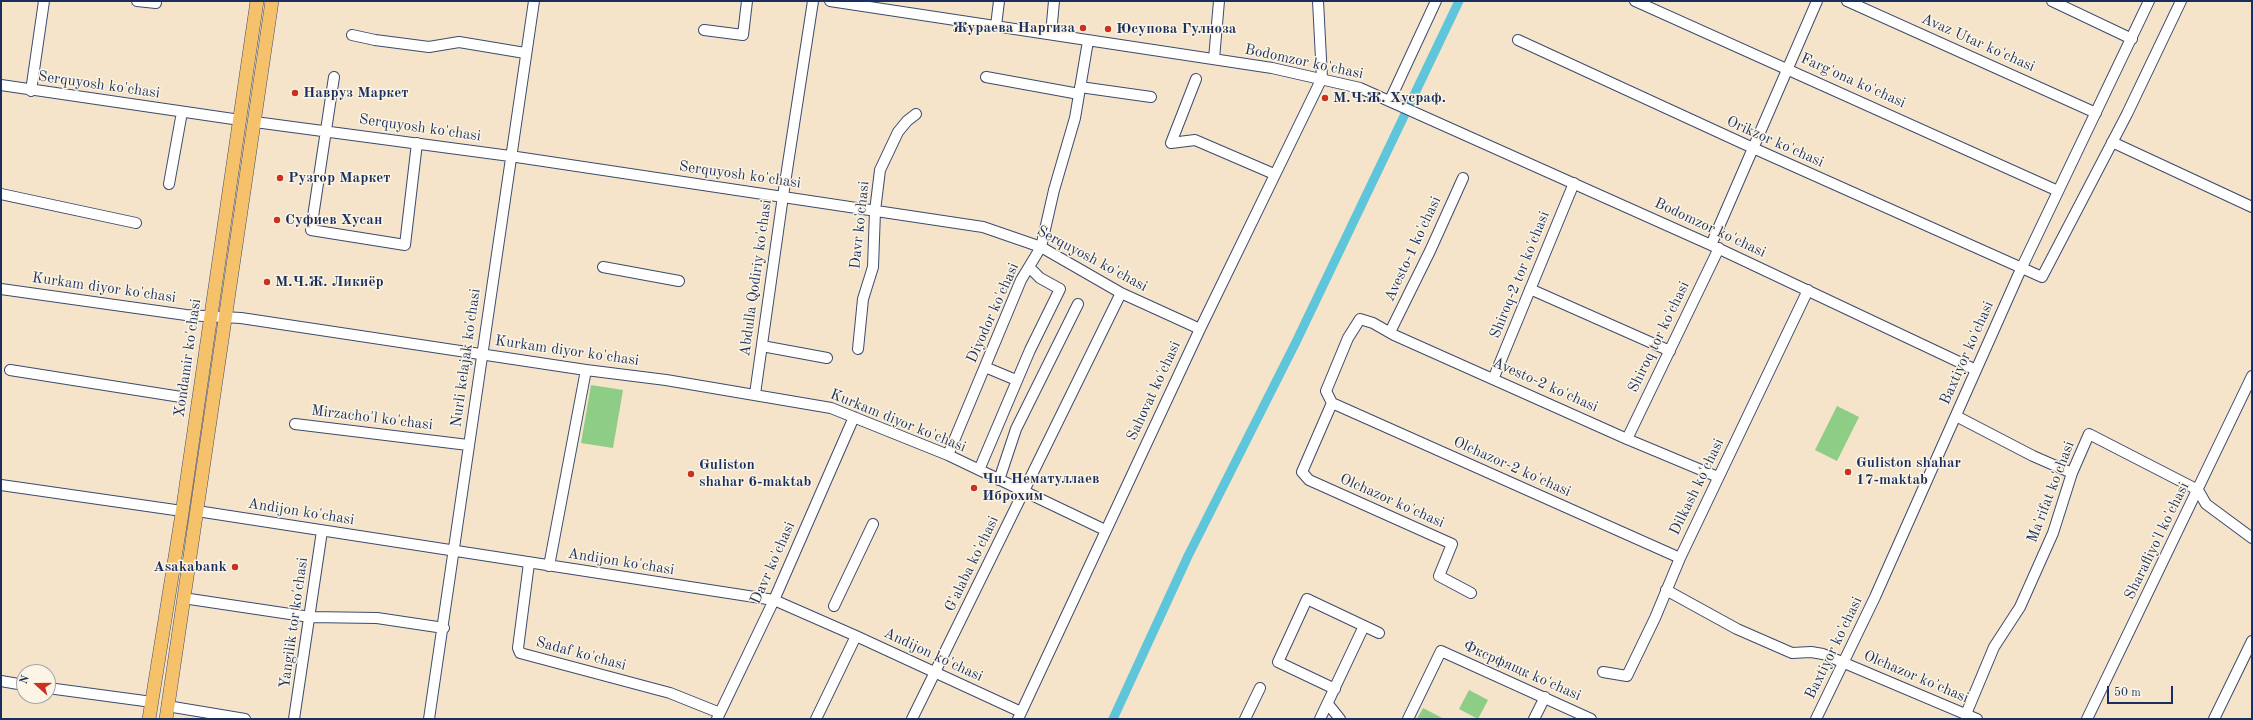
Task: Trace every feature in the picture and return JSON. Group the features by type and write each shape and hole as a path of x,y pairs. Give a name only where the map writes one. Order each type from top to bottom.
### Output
{"main road":[{"name":"Xondamir ko'chasi","path":"149,719 182,511 257,1"},
{"name":"Xondamir ko'chasi","path":"166,712 272,1"}],"street":[{"path":"32,91 44,1"},
{"path":"137,1 156,3"},
{"name":"Nurli kelajak ko'chasi","path":"429,719 444,628 468,445 525,53 534,1"},
{"path":"704,30 743,35 747,1"},
{"name":"Abdulla Qodiriy ko'chasi","path":"756,394 783,196 813,1"},
{"name":"Bodomzor ko'chasi","path":"830,1 879,5 1088,41 1214,59 1322,78 1360,88 1430,118 1715,247 1976,370"},
{"path":"996,26 999,1"},
{"path":"1051,34 1054,1"},
{"path":"1214,59 1219,1"},
{"path":"1318,1 1322,78"},
{"path":"1394,102 1436,1"},
{"name":"Farg'ona ko'chasi","path":"1635,1 2058,191"},
{"name":"Shiroq tor ko'chasi","path":"1627,439 1670,351 1715,247 1753,148 1817,1"},
{"name":"Avaz Utar ko'chasi","path":"1847,1 2096,113"},
{"path":"2052,1 2132,39"},
{"name":"Baxtiyor ko'chasi","path":"1816,719 1956,416 2021,269 2149,1"},
{"path":"2182,1 2112,142 2252,206"},
{"path":"352,35 429,47 459,42 525,53"},
{"name":"Orikzor ko'chasi","path":"1518,40 1753,148 2021,269 2042,277 2112,142"},
{"name":"Diyodor ko'chasi","path":"948,455 1021,280 1041,247 1054,190 1075,118 1088,41"},
{"path":"334,77 311,230 405,245 417,143"},
{"path":"986,77 1080,91 1151,97"},
{"name":"Sahovat ko'chasi","path":"1020,716 1105,530 1200,329 1274,174 1322,78"},
{"path":"1196,79 1171,143 1195,140 1274,174"},
{"name":"Serquyosh ko'chasi","path":"1,85 32,91 240,120"},
{"path":"169,184 182,112"},
{"name":"Davr ko'chasi","path":"858,349 863,299 873,267 874,211 880,170 898,132 907,121 916,114"},
{"name":"Serquyosh ko'chasi","path":"255,122 510,156 983,227 1041,247 1121,293 1200,329"},
{"name":"Avesto-1 ko'chasi","path":"1390,332 1430,251 1463,178"},
{"name":"Shiroq-2 tor ko'chasi","path":"1494,377 1574,183"},
{"path":"1,194 136,223"},
{"path":"603,267 680,281"},
{"path":"978,470 1016,380 1060,289 1040,278 1029,267"},
{"name":"Kurkam diyor ko'chasi","path":"1,289 186,315 226,316 586,370 666,380 756,394 831,408 948,455 1105,530"},
{"path":"1530,289 1670,351"},
{"name":"Dilkash ko'chasi","path":"1603,672 1627,676 1680,558 1808,290"},
{"name":"G'alaba ko'chasi","path":"912,719 1121,293"},
{"path":"999,480 1016,429 1078,304"},
{"name":"Avesto-2 ko'chasi","path":"1332,403 1326,391 1348,338 1360,319 1373,323 1390,332 1494,377 1627,439 1718,477"},
{"path":"762,346 827,358"},
{"path":"985,367 1016,380"},
{"path":"10,370 181,397"},
{"path":"549,566 586,370"},
{"name":"Sharafliyo'l ko'chasi","path":"2087,719 2252,376"},
{"name":"Olchazor ko'chasi","path":"1332,403 1302,472 1308,480 1452,544 1439,576 1471,593"},
{"name":"Olchazor-2 ko'chasi","path":"1332,403 1680,558"},
{"path":"1956,416 2033,456 2072,473"},
{"name":"Davr ko'chasi","path":"719,716 774,600 854,418"},
{"name":"Mirzacho'l ko'chasi","path":"295,424 468,445"},
{"name":"Ma'rifat ko'chasi","path":"1966,714 1994,647 2020,607 2053,533 2072,473 2089,434 2198,490 2206,504 2252,538"},
{"path":"1,485 182,511"},
{"name":"Andijon ko'chasi","path":"196,511 774,600 856,636 1020,716"},
{"path":"834,606 873,524"},
{"name":"Yangilik tor ko'chasi","path":"294,719 322,530"},
{"name":"Sadaf ko'chasi","path":"530,563 518,648 520,653 670,693 719,716"},
{"name":"Olchazor ko'chasi","path":"1666,590 1737,629 1792,653 1811,652 1823,654 1977,719"},
{"path":"183,598 310,617 377,618 444,628"},
{"path":"1335,689 1278,662 1307,600 1379,633"},
{"path":"1320,719 1364,626"},
{"path":"816,719 856,636"},
{"path":"2214,719 2252,641"},
{"name":"Фксрфящк ko'chasi","path":"1408,719 1441,651 1545,697 1588,718"},
{"path":"1,681 16,684"},
{"path":"1245,719 1260,688"},
{"path":"56,689 152,702"},
{"path":"1534,719 1545,697"},
{"path":"1328,704 1340,719"},
{"path":"166,712 245,719"}],"green space":[{"path":"591,385 623,390 613,448 581,443"},
{"path":"1837,406 1859,417 1837,461 1815,450"},
{"path":"1469,690 1488,700 1478,719 1459,709"},
{"path":"1423,708 1444,719 1417,719"}],"waterway":[{"path":"1113,719 1188,556 1296,342 1459,1"}],"place":[{"name":"Жураева Наргиза","path":"1083,28"},
{"name":"Юсупова Гулноза","path":"1108,29"},
{"name":"Навруз Маркет","path":"295,93"},
{"name":"М.Ч.Ж. Хусраф.","path":"1325,98"},
{"name":"Рузгор Маркет","path":"280,178"},
{"name":"Суфиев Хусан","path":"277,220"},
{"name":"М.Ч.Ж. Ликиёр","path":"267,282"},
{"name":"Guliston shahar 17-maktab","path":"1848,472"},
{"name":"Guliston shahar 6-maktab","path":"691,474"},
{"name":"Чп. Нематуллаев Иброхим","path":"974,488"},
{"name":"Asakabank","path":"235,567"}]}
